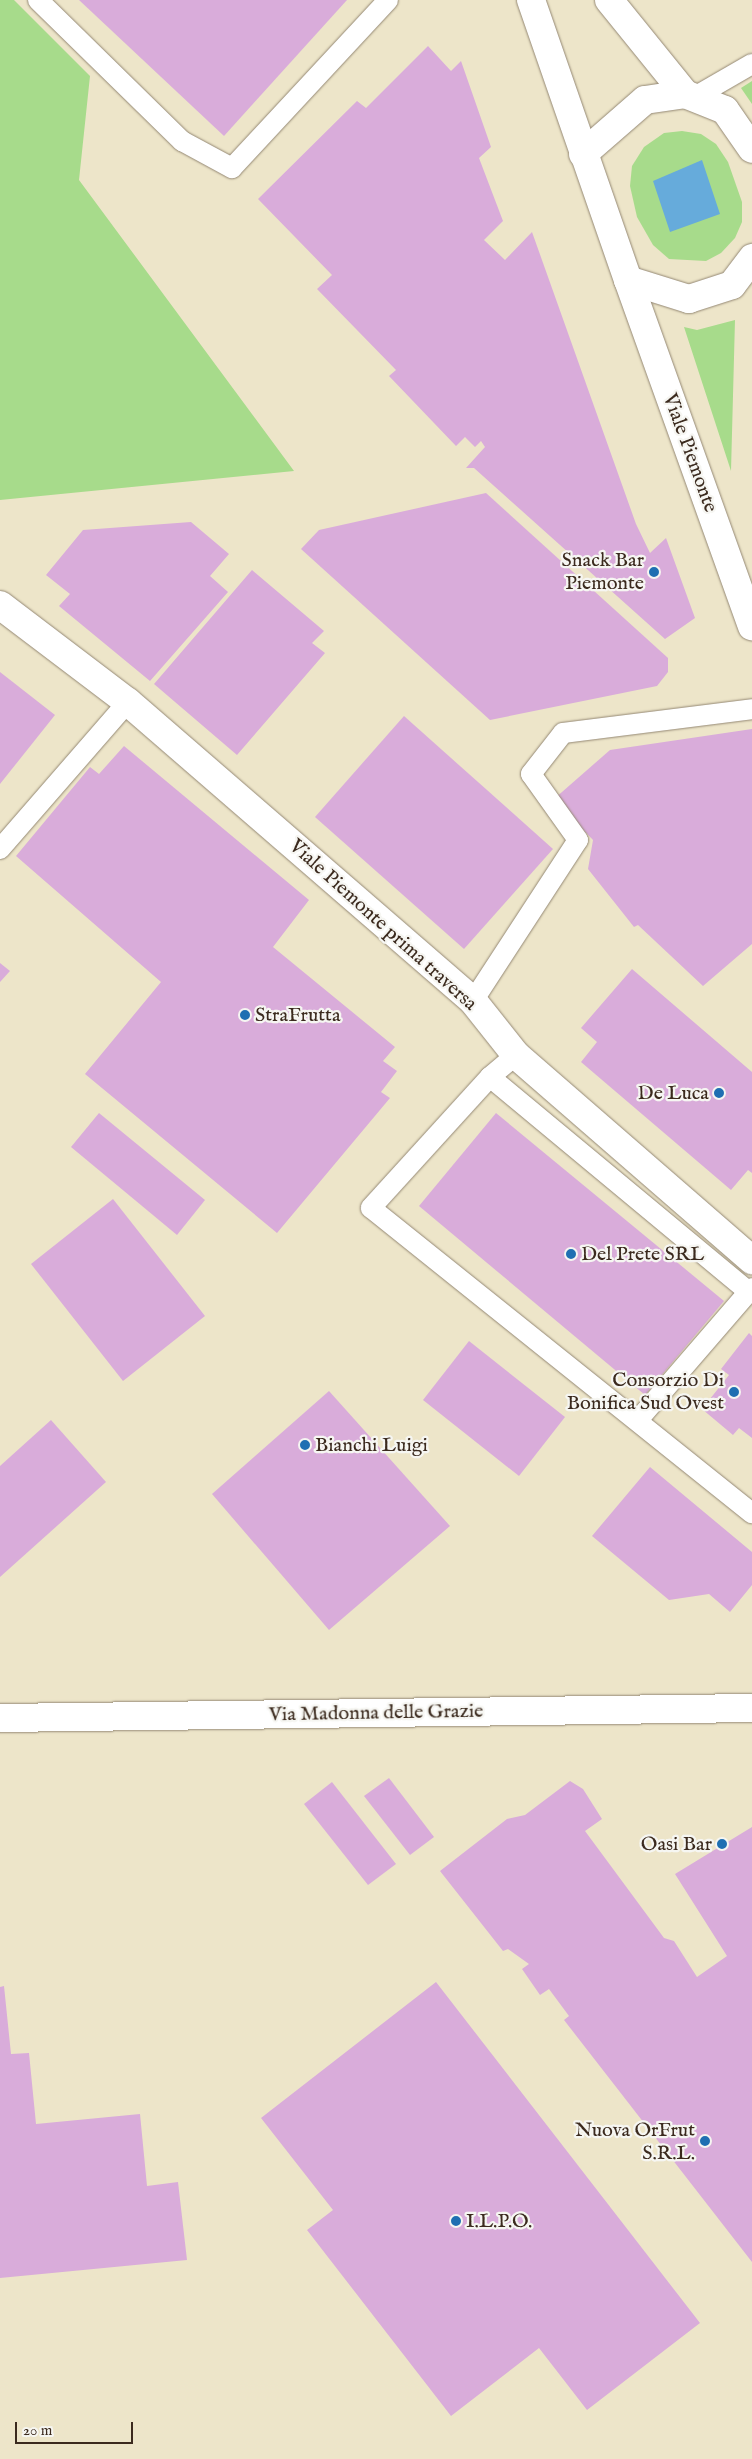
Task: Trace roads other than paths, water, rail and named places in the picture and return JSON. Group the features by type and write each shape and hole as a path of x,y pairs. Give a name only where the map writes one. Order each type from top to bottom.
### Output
{"street":[{"name":"Viale Piemonte","path":"531,0 583,154 752,627"},
{"path":"609,0 689,96"},
{"path":"583,154 645,100 689,96 725,110 752,149"},
{"path":"628,280 689,299 732,285 752,258"},
{"name":"Viale Piemonte prima traversa","path":"0,605 128,702 473,1001 516,1055 752,1260"},
{"name":"Via Madonna delle Grazie","path":"0,1718 752,1708"}],"lane":[{"path":"38,0 182,141 232,168 388,0"},
{"path":"689,96 752,64"},
{"path":"0,849 128,702"},
{"path":"473,1001 578,840 531,774 563,733 752,710"},
{"path":"516,1055 490,1077 371,1208 752,1513"},
{"path":"490,1077 750,1289 638,1420"}],"water":[{"path":"702,160 720,214 670,232 653,181"}],"place":[{"name":"Snack Bar Piemonte","path":"654,572"},
{"name":"StraFrutta","path":"245,1015"},
{"name":"De Luca","path":"719,1093"},
{"name":"Del Prete SRL","path":"571,1254"},
{"name":"Consorzio Di Bonifica Sud Ovest","path":"734,1392"},
{"name":"Bianchi Luigi","path":"305,1445"},
{"name":"Oasi Bar","path":"722,1844"},
{"name":"Nuova OrFrut S.R.L.","path":"705,2141"},
{"name":"I.L.P.O.","path":"456,2221"}]}
